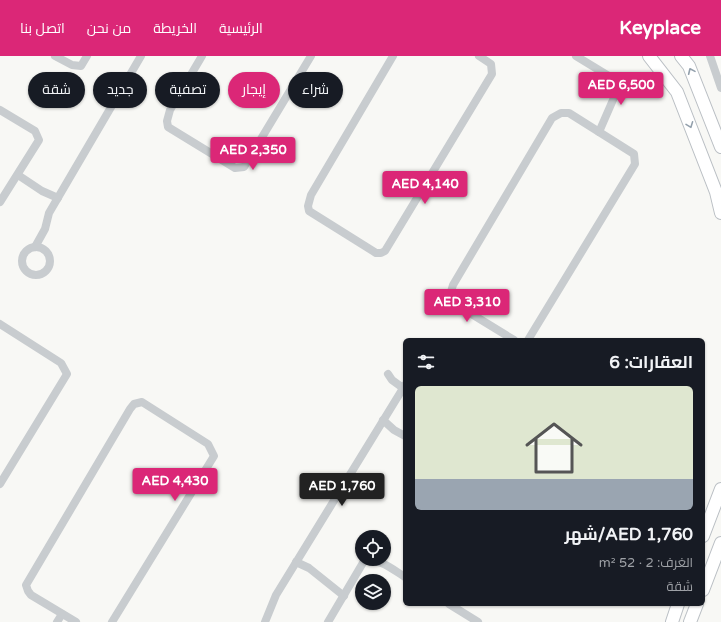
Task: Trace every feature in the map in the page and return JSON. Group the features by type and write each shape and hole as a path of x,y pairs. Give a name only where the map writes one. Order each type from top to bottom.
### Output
{"street":[{"path":"55,56 72,66 81,66 87,56"},
{"path":"35,247 44,229 49,213 141,56"},
{"path":"202,56 170,110 167,122 168,127 235,168 244,167 311,56"},
{"path":"393,56 311,195 308,206 309,211 376,253 385,251 492,74 492,64 479,56"},
{"path":"576,56 612,78 616,93 599,132"},
{"path":"649,56 677,92 716,192 721,213"},
{"path":"681,56 689,66 721,146"},
{"path":"710,56 721,88"},
{"path":"0,110 34,131 39,140 0,202"},
{"path":"511,338 452,302 450,296 453,285 552,118 561,113 569,114 634,154 635,164 529,338"},
{"path":"18,175 58,198"},
{"path":"0,324 61,363 67,374 0,484"},
{"path":"388,374 392,380 403,386"},
{"path":"265,622 276,595 403,388"},
{"path":"76,622 31,595 26,585 130,409 134,404 142,402 208,444 212,449 214,456 112,622"},
{"path":"383,420 394,430 403,435"},
{"path":"705,531 721,489"},
{"path":"705,585 721,544"},
{"path":"328,622 364,561 378,561 403,577"},
{"path":"296,562 309,568 344,596"},
{"path":"452,606 478,622"},
{"path":"672,622 677,606"},
{"path":"690,622 696,606"},
{"path":"57,622 62,614"}]}
